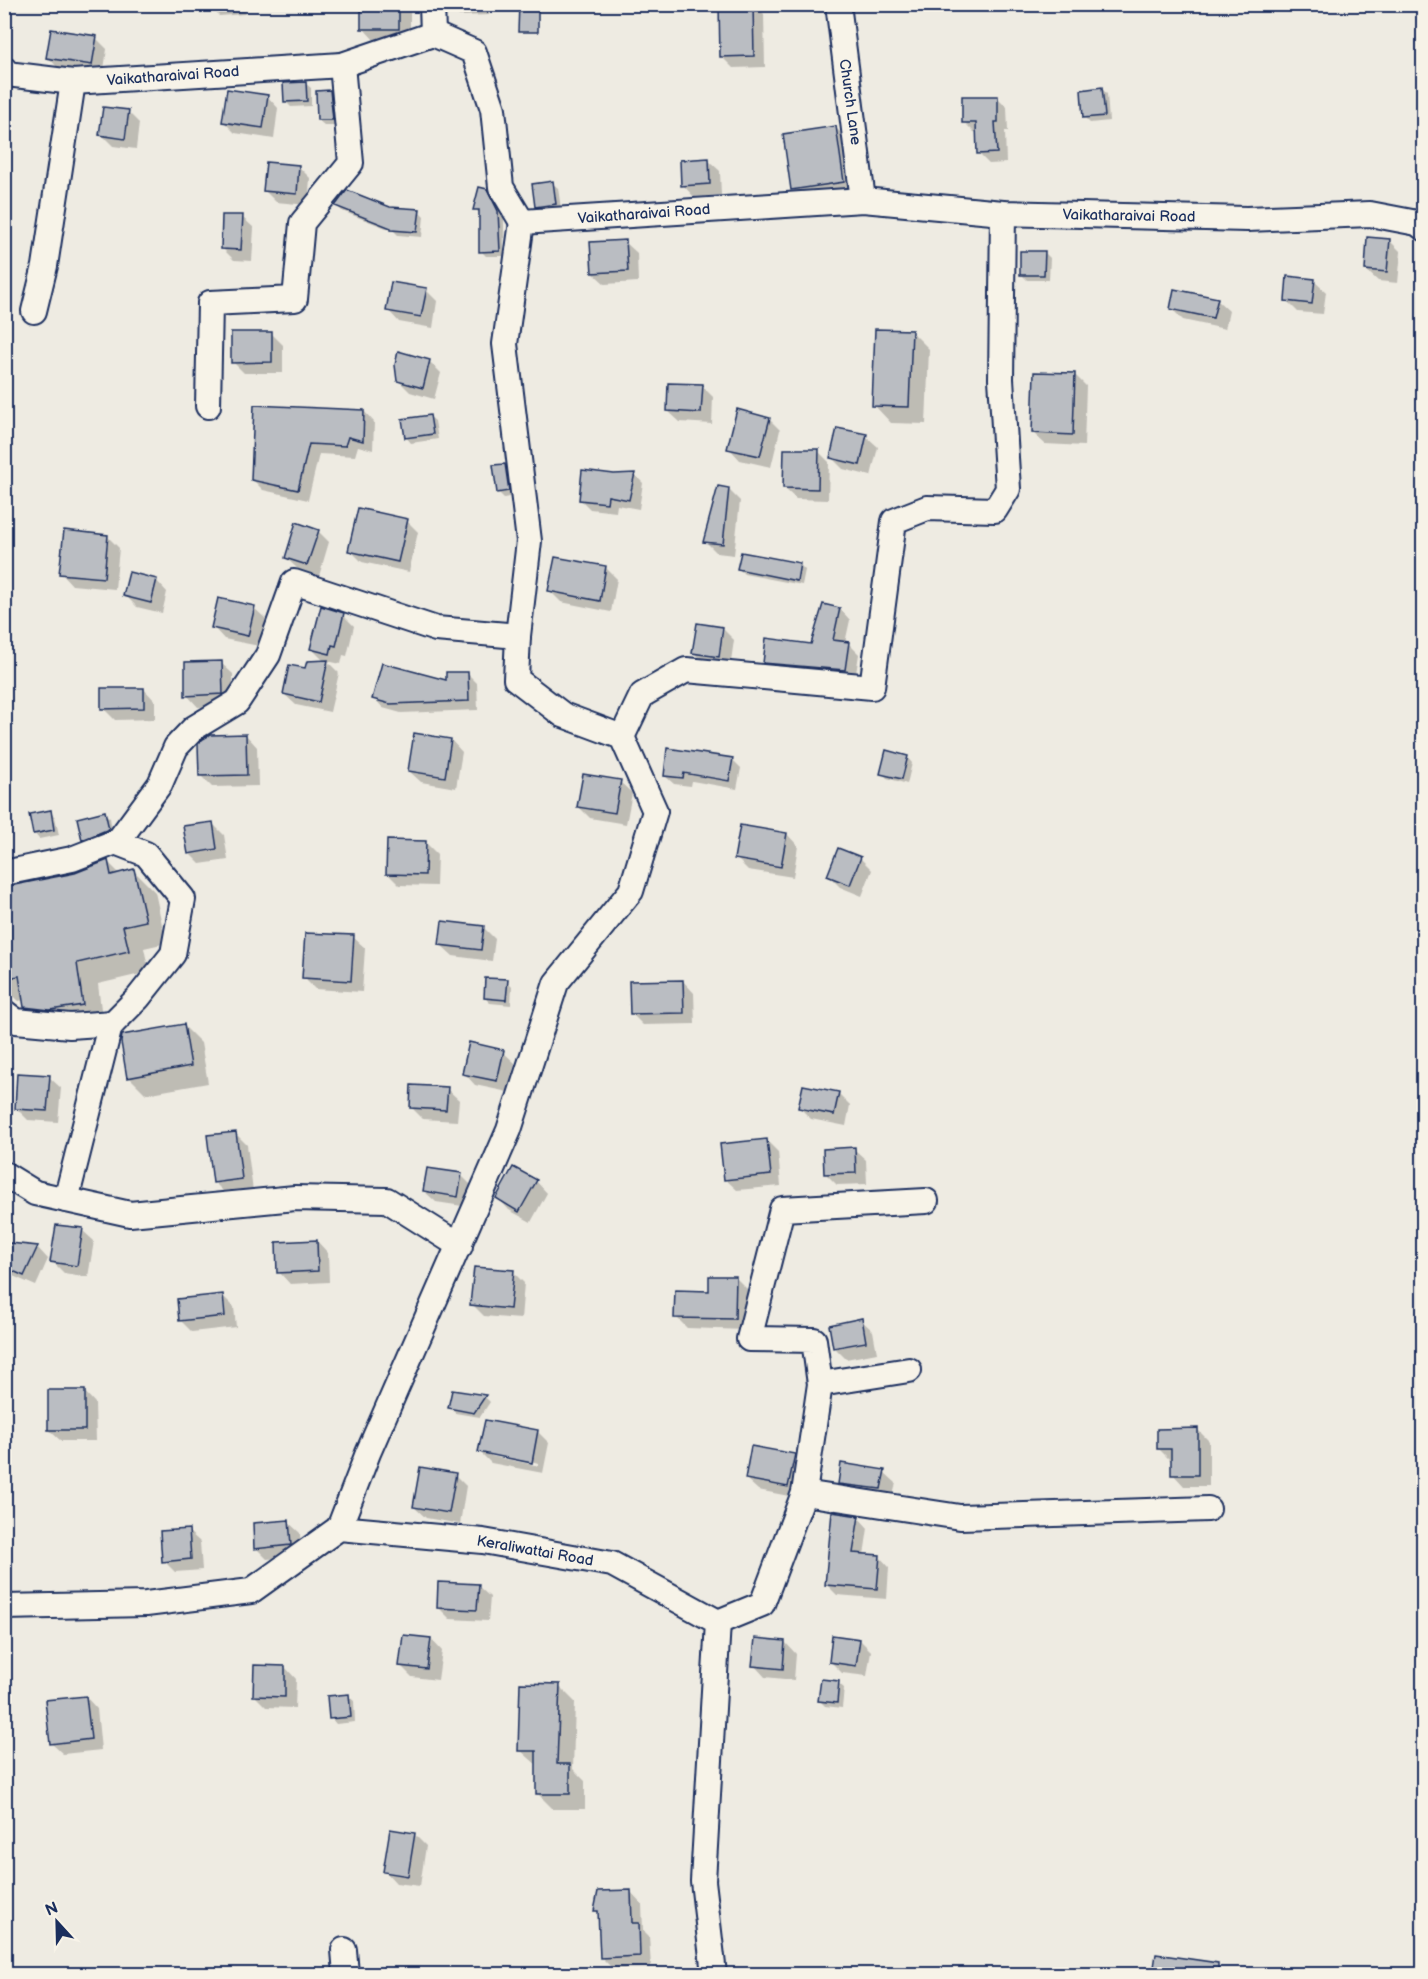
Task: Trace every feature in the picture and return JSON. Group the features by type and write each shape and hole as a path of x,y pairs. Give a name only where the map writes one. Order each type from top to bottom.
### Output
{"street":[{"path":"4,1607 146,1604 251,1591 339,1528 368,1453 509,1130 556,983 631,891 655,811 622,737 563,715 516,679 518,636 529,541 505,344 522,222 501,188 493,109 474,52 433,34 432,4"},
{"name":"Church Lane","path":"838,4 863,200"},
{"name":"Vaikatharaivai Road","path":"4,69 7,74 74,82 342,65 433,34"},
{"path":"208,406 210,303 295,299 302,223 351,163 342,65"},
{"path":"34,311 45,267 74,82"},
{"name":"Vaikatharaivai Road","path":"522,222 863,200 1003,213 1247,219 1370,214 1417,223 1424,228"},
{"path":"622,737 642,695 686,670 872,687 894,521 927,508 995,510 1008,489 1001,379 1003,213"},
{"path":"4,873 72,859 118,841 160,784 176,747 194,728 237,702 268,655 294,582 436,629 518,636"},
{"path":"66,1200 110,1026 138,998 173,954 183,899 146,854 115,842"},
{"path":"4,1012 16,1022 70,1026 113,1023"},
{"path":"4,1174 35,1193 130,1214 295,1198 387,1200 460,1246"},
{"path":"714,1974 703,1881 718,1622 762,1604 804,1493 820,1384 814,1340 749,1339 782,1209 926,1201"},
{"path":"820,1384 909,1370"},
{"path":"804,1493 960,1517 1208,1509"},
{"name":"Keraliwattai Road","path":"339,1528 483,1541 612,1564 718,1622"},
{"path":"344,1950 346,1974"}],"building":[{"path":"361,4 399,4 399,29 361,29"},
{"path":"519,4 538,4 538,32 518,32"},
{"path":"719,4 753,4 754,56 720,57"},
{"path":"51,29 97,36 92,65 46,58"},
{"path":"306,82 307,101 284,102 283,83"},
{"path":"1102,87 1105,116 1083,118 1081,90"},
{"path":"227,89 268,95 263,128 222,122"},
{"path":"330,90 333,120 317,120 316,91"},
{"path":"962,96 998,96 998,122 995,122 997,153 977,154 976,123 962,123"},
{"path":"103,107 129,110 125,139 99,135"},
{"path":"836,126 844,182 791,190 783,134"},
{"path":"709,158 710,184 681,186 680,160"},
{"path":"266,162 299,165 297,194 263,191"},
{"path":"553,181 556,204 535,207 532,184"},
{"path":"479,187 487,189 498,211 500,251 479,252 479,210 473,210"},
{"path":"347,190 390,207 420,209 417,232 391,230 391,228 335,206"},
{"path":"222,215 243,215 241,250 221,249"},
{"path":"1367,237 1390,239 1387,272 1365,270"},
{"path":"626,240 628,271 592,273 590,242"},
{"path":"1020,251 1045,251 1044,275 1020,275"},
{"path":"1287,276 1315,279 1312,304 1285,301"},
{"path":"391,282 427,288 421,317 386,311"},
{"path":"1174,289 1218,298 1213,318 1170,309"},
{"path":"875,329 912,330 909,407 872,406"},
{"path":"231,332 272,332 272,362 231,363"},
{"path":"398,351 430,360 423,388 397,381 395,365"},
{"path":"1034,372 1075,373 1073,435 1032,433"},
{"path":"668,383 703,384 701,413 667,411"},
{"path":"254,405 364,410 363,441 348,437 345,446 309,444 298,490 251,480"},
{"path":"737,409 770,418 760,456 727,449"},
{"path":"430,415 433,434 405,438 402,419"},
{"path":"837,428 867,434 860,465 830,458"},
{"path":"784,449 819,449 818,489 783,488"},
{"path":"505,464 509,491 497,493 493,465"},
{"path":"582,470 614,474 635,473 629,500 608,496 607,503 579,500"},
{"path":"718,486 729,488 723,544 703,542"},
{"path":"358,508 408,519 398,562 348,551"},
{"path":"296,522 319,530 307,565 285,558"},
{"path":"64,530 108,535 104,578 59,574"},
{"path":"741,552 800,563 797,581 737,569"},
{"path":"555,557 606,566 600,601 548,591"},
{"path":"129,572 157,579 151,603 123,596"},
{"path":"218,598 255,606 248,636 211,628"},
{"path":"823,604 840,608 833,640 849,642 845,670 763,663 766,638 811,644"},
{"path":"321,606 344,613 336,646 332,645 330,654 310,649"},
{"path":"697,623 723,627 719,657 692,653"},
{"path":"328,660 319,702 283,694 289,665 305,668 307,661"},
{"path":"222,661 223,694 185,696 185,662"},
{"path":"382,663 446,680 446,672 468,672 469,701 390,704 372,699"},
{"path":"101,688 144,688 144,708 101,709"},
{"path":"414,733 451,739 445,777 408,771"},
{"path":"246,734 247,775 199,776 198,744 203,739 210,735"},
{"path":"667,748 733,758 729,781 684,773 683,778 664,776"},
{"path":"886,750 908,756 902,779 880,774"},
{"path":"583,774 621,780 615,813 577,807"},
{"path":"51,810 54,830 33,834 29,814"},
{"path":"105,811 109,829 82,840 77,818"},
{"path":"213,822 217,849 188,854 183,826"},
{"path":"740,825 787,833 781,867 734,859"},
{"path":"387,840 426,841 425,875 386,874"},
{"path":"838,848 861,857 850,885 827,876"},
{"path":"108,860 111,875 134,869 146,921 123,926 129,951 77,963 83,1005 50,1010 24,1007 19,976 4,979 4,887 75,873"},
{"path":"442,921 484,926 481,950 439,945"},
{"path":"305,933 354,935 351,981 302,978"},
{"path":"485,978 508,979 506,1000 484,998"},
{"path":"683,980 684,1013 630,1014 629,981"},
{"path":"184,1024 191,1066 127,1078 121,1042 122,1035"},
{"path":"469,1042 504,1050 497,1081 462,1074"},
{"path":"17,1073 50,1075 47,1111 15,1109"},
{"path":"411,1085 448,1087 446,1110 410,1108"},
{"path":"803,1085 839,1092 834,1115 798,1108"},
{"path":"236,1132 242,1179 213,1183 207,1135"},
{"path":"767,1139 771,1175 724,1180 720,1144"},
{"path":"855,1147 856,1173 824,1174 823,1149"},
{"path":"513,1167 537,1180 519,1212 496,1198"},
{"path":"427,1168 462,1173 458,1197 423,1191"},
{"path":"56,1225 83,1228 77,1266 50,1262"},
{"path":"317,1240 318,1271 277,1273 276,1242"},
{"path":"10,1243 38,1246 24,1276 4,1267 4,1254"},
{"path":"474,1267 514,1270 510,1309 470,1305"},
{"path":"709,1276 736,1276 735,1319 674,1318 675,1290 709,1291"},
{"path":"223,1294 225,1316 179,1321 177,1299"},
{"path":"862,1318 866,1342 833,1348 829,1325"},
{"path":"48,1390 85,1390 85,1430 48,1430"},
{"path":"452,1390 486,1395 474,1413 448,1408"},
{"path":"485,1420 538,1430 532,1463 478,1452"},
{"path":"1198,1428 1198,1475 1171,1475 1171,1449 1157,1449 1157,1429"},
{"path":"751,1446 795,1454 788,1487 745,1479"},
{"path":"841,1463 885,1470 881,1489 838,1484"},
{"path":"420,1467 456,1473 449,1513 413,1507"},
{"path":"832,1512 859,1516 853,1553 880,1555 877,1589 825,1585"},
{"path":"289,1520 291,1545 254,1549 253,1523"},
{"path":"189,1529 191,1559 162,1562 160,1531"},
{"path":"438,1582 479,1584 477,1610 437,1608"},
{"path":"403,1635 431,1638 427,1669 399,1666"},
{"path":"832,1635 860,1639 856,1666 829,1662"},
{"path":"755,1638 785,1641 783,1669 752,1666"},
{"path":"254,1665 285,1666 285,1697 253,1696"},
{"path":"821,1679 839,1681 837,1703 818,1701"},
{"path":"520,1683 560,1684 557,1764 570,1764 570,1794 536,1794 536,1751 518,1751"},
{"path":"349,1694 351,1717 329,1719 327,1696"},
{"path":"86,1696 91,1739 50,1744 45,1700"},
{"path":"390,1829 415,1833 408,1876 383,1872"},
{"path":"631,1890 632,1923 639,1923 640,1956 600,1958 598,1911 594,1911 598,1891"},
{"path":"1156,1954 1218,1963 1218,1974 1153,1974"}]}
